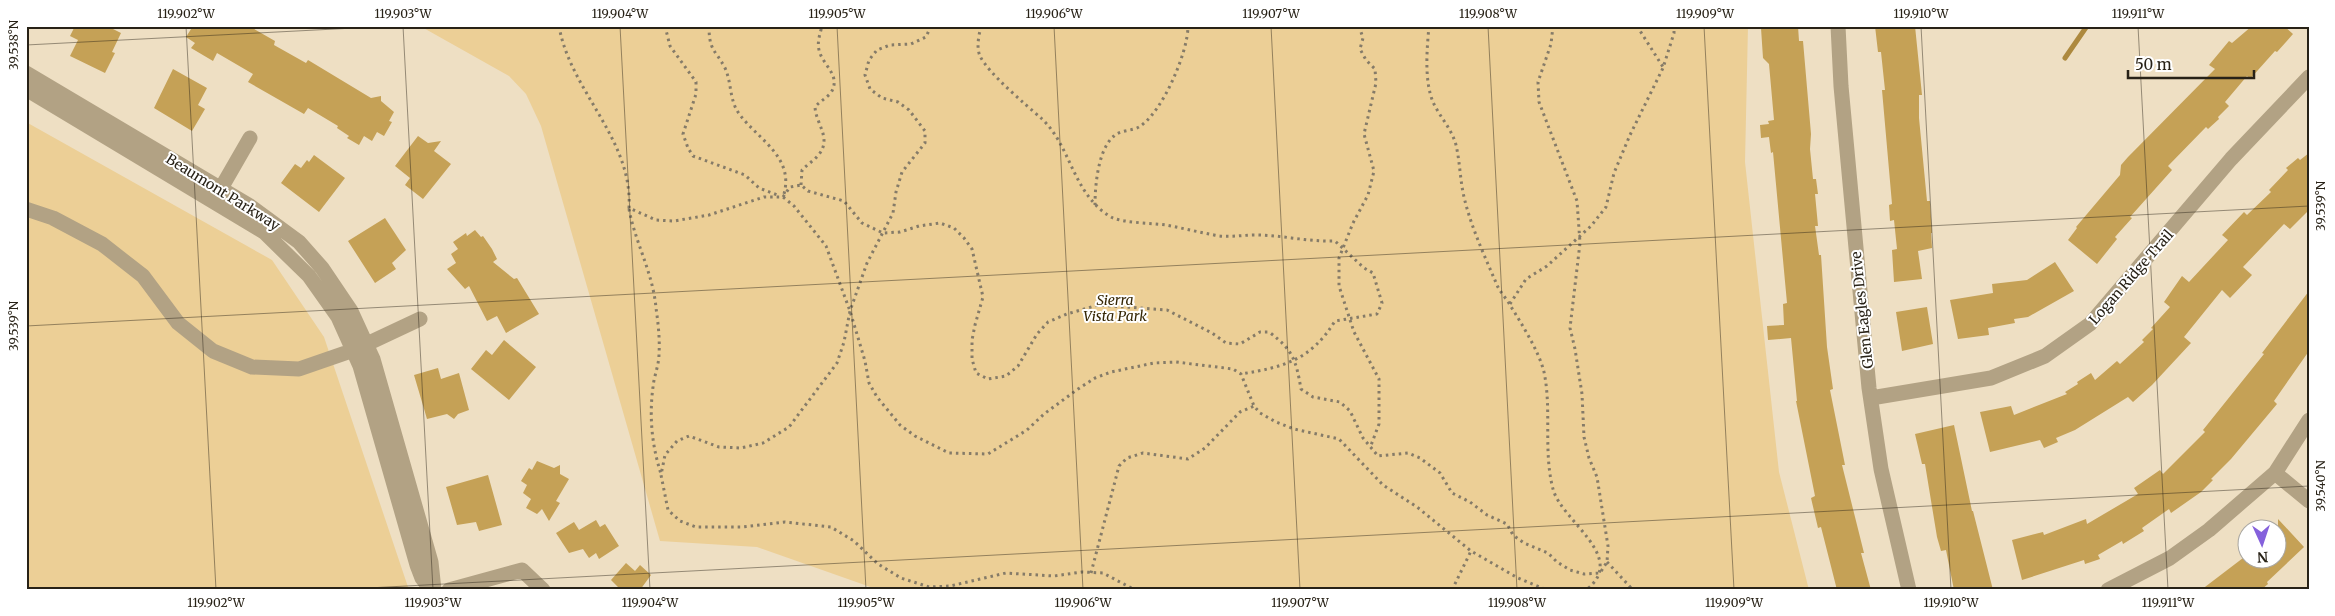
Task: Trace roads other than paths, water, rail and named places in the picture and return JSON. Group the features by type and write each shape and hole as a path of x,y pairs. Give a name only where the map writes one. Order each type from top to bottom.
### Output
{"street":[{"name":"Glen Eagles Drive","path":"1838,26 1842,96 1870,398 1881,469 1909,590"},
{"name":"Beaumont Parkway","path":"26,73 217,195 264,232 290,256 326,298 360,347 369,396 417,565 422,578 432,590"},
{"name":"Logan Ridge Trail","path":"1870,398 1991,378 2045,356 2090,324 2231,159 2309,76"},
{"name":"Beaumont Parkway","path":"26,89 217,195"},
{"path":"217,195 250,138"},
{"path":"26,209 53,218 102,244 143,276 178,323 213,351 252,367 299,369 360,347 420,319"},
{"path":"2108,590 2178,552 2209,530 2275,473 2309,420"},
{"path":"2275,473 2309,501"},
{"path":"449,590 522,570 543,590"}],"waterway":[{"path":"2065,58 2087,26"}],"park label":[{"name":"Sierra Vista Park","path":"1115,308"}]}
